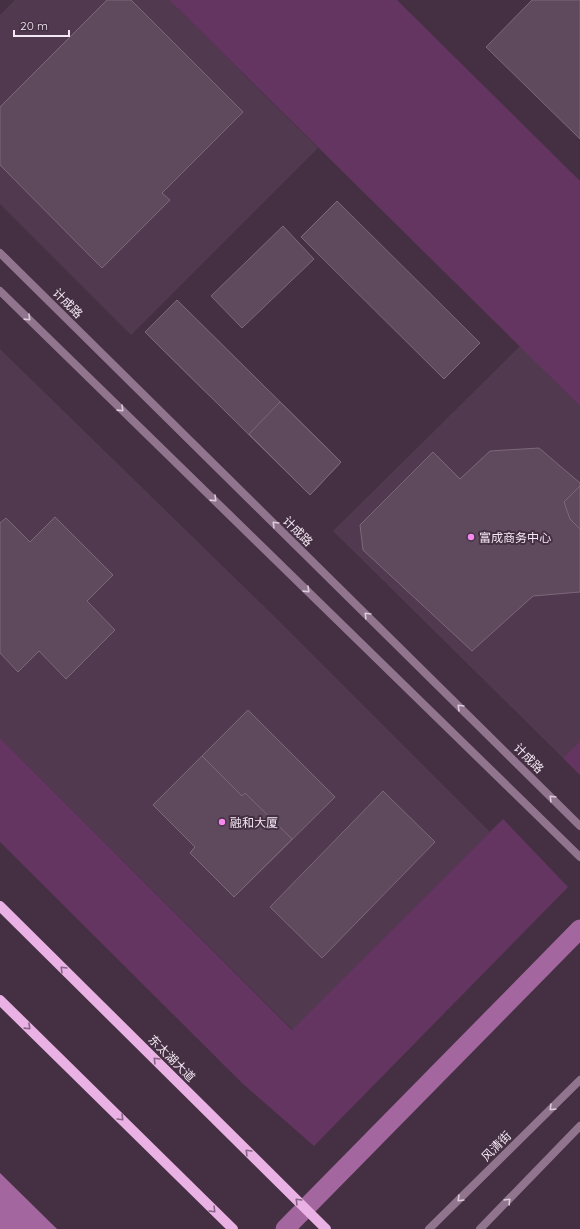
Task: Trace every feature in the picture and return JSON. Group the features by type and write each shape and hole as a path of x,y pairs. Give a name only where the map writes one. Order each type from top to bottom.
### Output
{"main road":[{"name":"东太湖大道","path":"0,906 323,1226"},
{"path":"0,1000 231,1227"}],"street":[{"name":"计成路","path":"0,253 580,826"},
{"path":"0,291 580,857"},
{"name":"风清街","path":"429,1229 580,1080"},
{"path":"480,1229 580,1126"}],"shaded area":[{"path":"15,0 169,0 318,148 131,335 0,204 0,15"},
{"path":"169,0 397,0 580,181 580,406"},
{"path":"520,346 580,406 580,741 563,758 333,531"},
{"path":"0,349 277,619 490,832 293,1030 0,738"},
{"path":"0,738 292,1030 503,819 568,887 314,1146 242,1083 0,842"},
{"path":"580,741 580,775 563,758"},
{"path":"0,1173 57,1229 0,1229"}],"building":[{"path":"107,0 131,0 243,112 162,193 170,200 102,268 0,165 0,107"},
{"path":"532,0 580,0 580,139 486,47"},
{"path":"337,201 480,343 444,379 301,237"},
{"path":"283,226 314,259 242,328 211,296"},
{"path":"177,300 245,368 214,400 145,332"},
{"path":"177,300 341,462 310,495 145,332"},
{"path":"280,402 341,462 310,495 249,434"},
{"name":"富成商务中心","path":"539,448 580,483 580,592 533,596 472,651 363,550 360,525 433,452 460,479 490,451"},
{"path":"580,486 580,529 570,519 564,502"},
{"path":"55,517 113,575 87,601 115,630 66,679 39,651 18,672 0,653 0,523 6,518 30,542"},
{"path":"248,710 335,797 234,897 190,853 195,847 153,805"},
{"name":"融和大厦","path":"202,756 242,796 245,793 292,839 234,897 190,853 195,847 153,805"},
{"path":"383,791 435,842 322,958 270,907"}],"waterway":[{"path":"285,1229 580,929"}],"place":[{"name":"富成商务中心","path":"471,537"},
{"name":"融和大厦","path":"222,822"}]}
